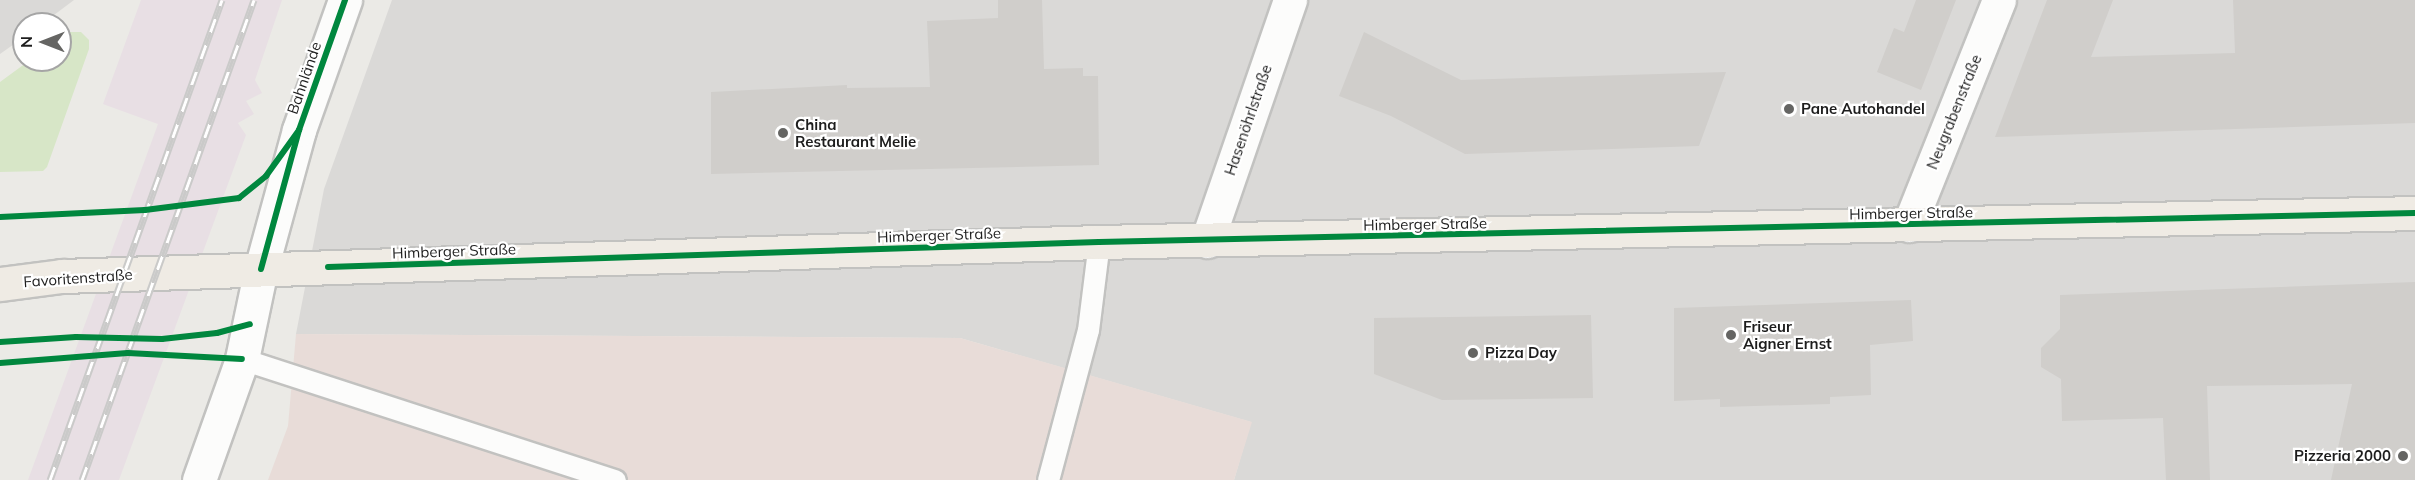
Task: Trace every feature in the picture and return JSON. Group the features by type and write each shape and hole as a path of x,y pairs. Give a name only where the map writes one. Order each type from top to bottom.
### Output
{"main road":[{"name":"Himberger Straße","path":"156,273 1099,242 2415,213"},
{"name":"Favoritenstraße","path":"0,284 62,276 156,273"}],"street":[{"name":"Bahnlände","path":"200,480 242,359 261,269 299,130 345,0"},
{"name":"Hasenöhrlstraße","path":"1208,241 1290,0"},
{"name":"Neugrabenstraße","path":"1909,225 1999,0"}],"lane":[{"path":"1048,480 1088,330 1099,242"},
{"path":"242,359 615,480"}],"shaded area":[{"path":"0,0 74,0 58,12 12,12 12,46 0,54"},
{"path":"141,0 282,0 255,80 262,93 246,101 254,114 238,123 246,135 119,480 28,480 158,124 103,104"},
{"path":"392,0 2415,0 2415,480 1234,480 1251,422 960,338 296,334 324,189"},
{"path":"296,334 960,338 1252,422 1234,480 268,480 288,426"}],"green space":[{"path":"72,32 81,32 89,40 89,49 47,167 43,171 0,172 0,82 14,72 72,72"}],"building":[{"path":"998,0 1042,0 1044,69 1083,68 1083,76 1098,76 1099,165 711,174 711,92 847,85 847,88 930,87 927,21 998,18"},
{"path":"1916,0 1956,0 1921,90 1877,72 1894,28 1904,32"},
{"path":"2047,0 2113,0 2091,57 2235,53 2233,0 2415,0 2415,123 1995,137"},
{"path":"1364,32 1461,80 1726,72 1699,146 1465,154 1391,116 1339,96"},
{"path":"2415,282 2415,480 2331,480 2352,384 2207,386 2210,480 2166,480 2163,418 2062,421 2061,379 2041,367 2041,348 2060,329 2060,295"},
{"path":"1911,300 1913,341 1870,345 1871,395 1830,397 1830,404 1720,407 1720,399 1674,401 1674,308"},
{"path":"1591,315 1593,398 1442,400 1374,374 1374,318"}],"railway":[{"path":"50,480 222,0"},
{"path":"82,480 254,0"}],"cycle path":[{"path":"261,269 299,130 345,0"},
{"path":"0,217 145,210 239,198 266,176 299,130"},
{"path":"328,267 1099,242 2415,213"},
{"path":"0,342 76,337 162,339 217,333 250,324"},
{"path":"0,363 128,353 242,359"}],"place":[{"name":"Pane Autohandel","path":"1789,109"},
{"name":"China Restaurant Melie","path":"783,133"},
{"name":"Friseur Aigner Ernst","path":"1731,335"},
{"name":"Pizza Day","path":"1473,353"},
{"name":"Pizzeria 2000","path":"2403,456"}]}
